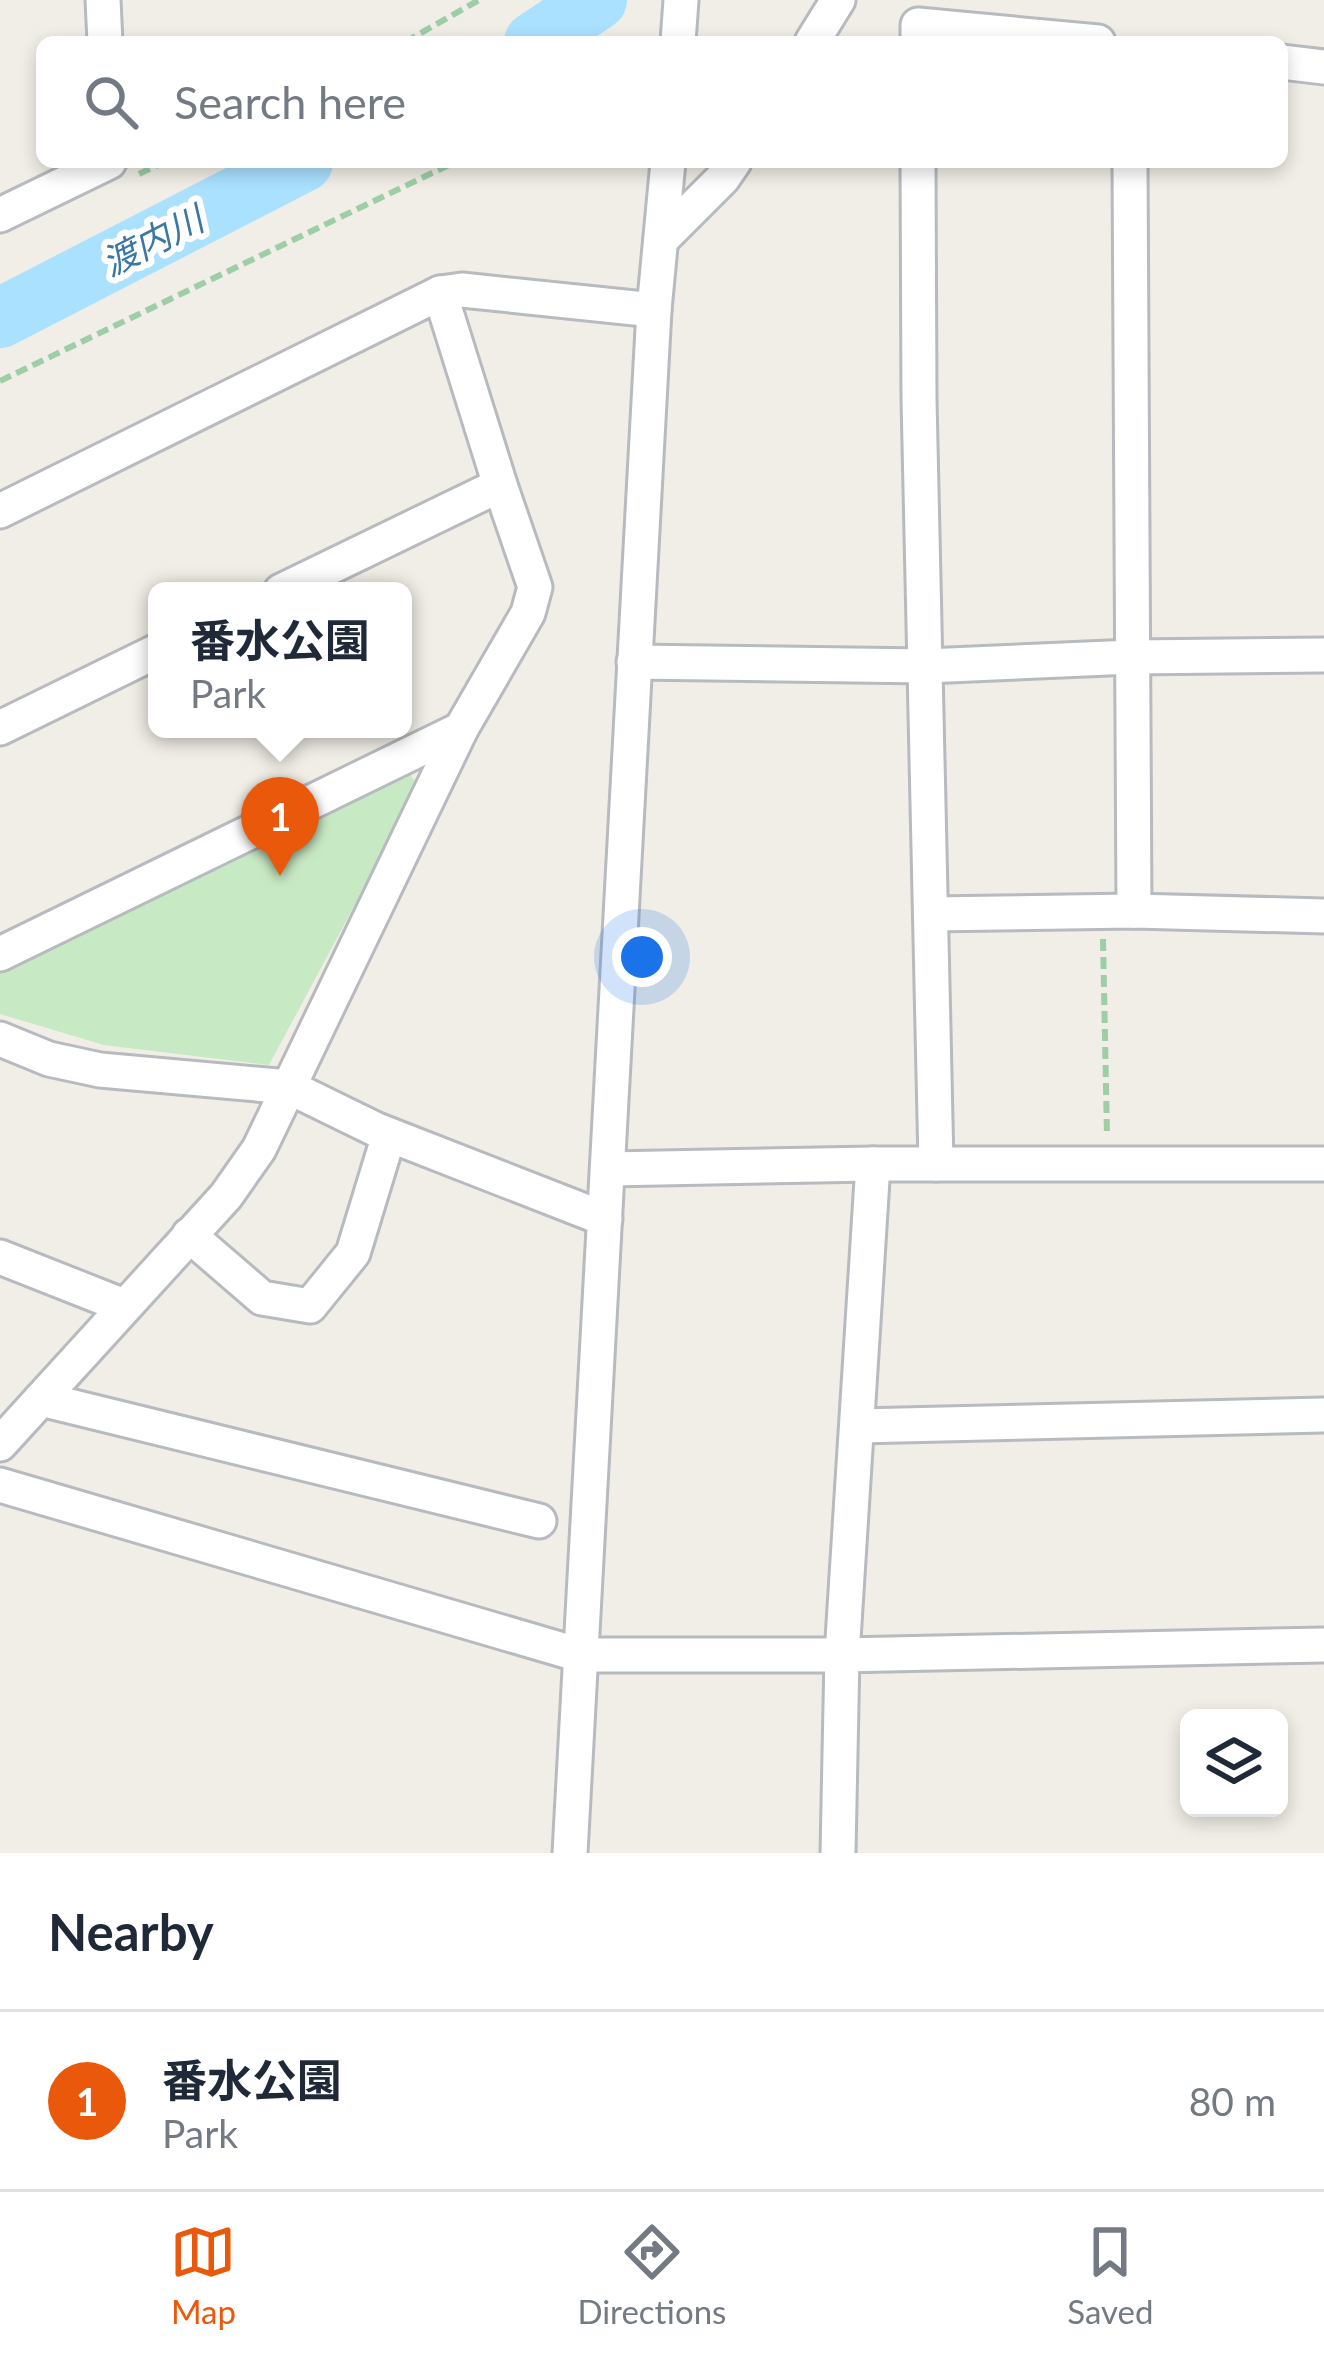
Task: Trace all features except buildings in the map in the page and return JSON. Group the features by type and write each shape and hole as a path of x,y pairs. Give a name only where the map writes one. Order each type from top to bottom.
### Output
{"street":[{"path":"103,0 105,36"},
{"path":"816,36 838,0"},
{"path":"918,36 918,26 1030,36"},
{"path":"1288,63 1324,67"},
{"path":"0,214 96,168"},
{"path":"570,1853 654,310 667,168"},
{"path":"661,241 730,168"},
{"path":"918,168 936,1164"},
{"path":"1118,912 1132,657 1130,168"},
{"path":"0,511 440,293 462,290 654,310"},
{"path":"0,1444 226,1196 259,1149 460,729 528,613 536,586 440,293"},
{"path":"300,582 500,485"},
{"path":"0,728 148,655"},
{"path":"634,662 926,666 1324,655"},
{"path":"0,954 460,729"},
{"path":"931,914 1324,916"},
{"path":"0,1039 50,1059 100,1070 289,1087 389,1135 604,1219"},
{"path":"189,1235 262,1298 310,1306 353,1253 389,1135"},
{"path":"838,1853 842,1655 873,1164"},
{"path":"608,1169 1324,1164"},
{"path":"0,1257 124,1306"},
{"path":"40,1399 539,1521"},
{"path":"858,1426 1324,1415"},
{"path":"0,1485 580,1655 1324,1645"}],"path":[{"path":"416,36 479,0"},
{"path":"0,381 443,168"},
{"path":"1107,1164 1118,912"}],"green space":[{"path":"407,772 419,785 269,1065 104,1045 0,1014 0,968"}],"waterway":[{"name":"渡内川","path":"543,36 597,0"},
{"name":"渡内川","path":"0,318 291,168"}],"place":[{"name":"番水公園","path":"280,876"}]}
